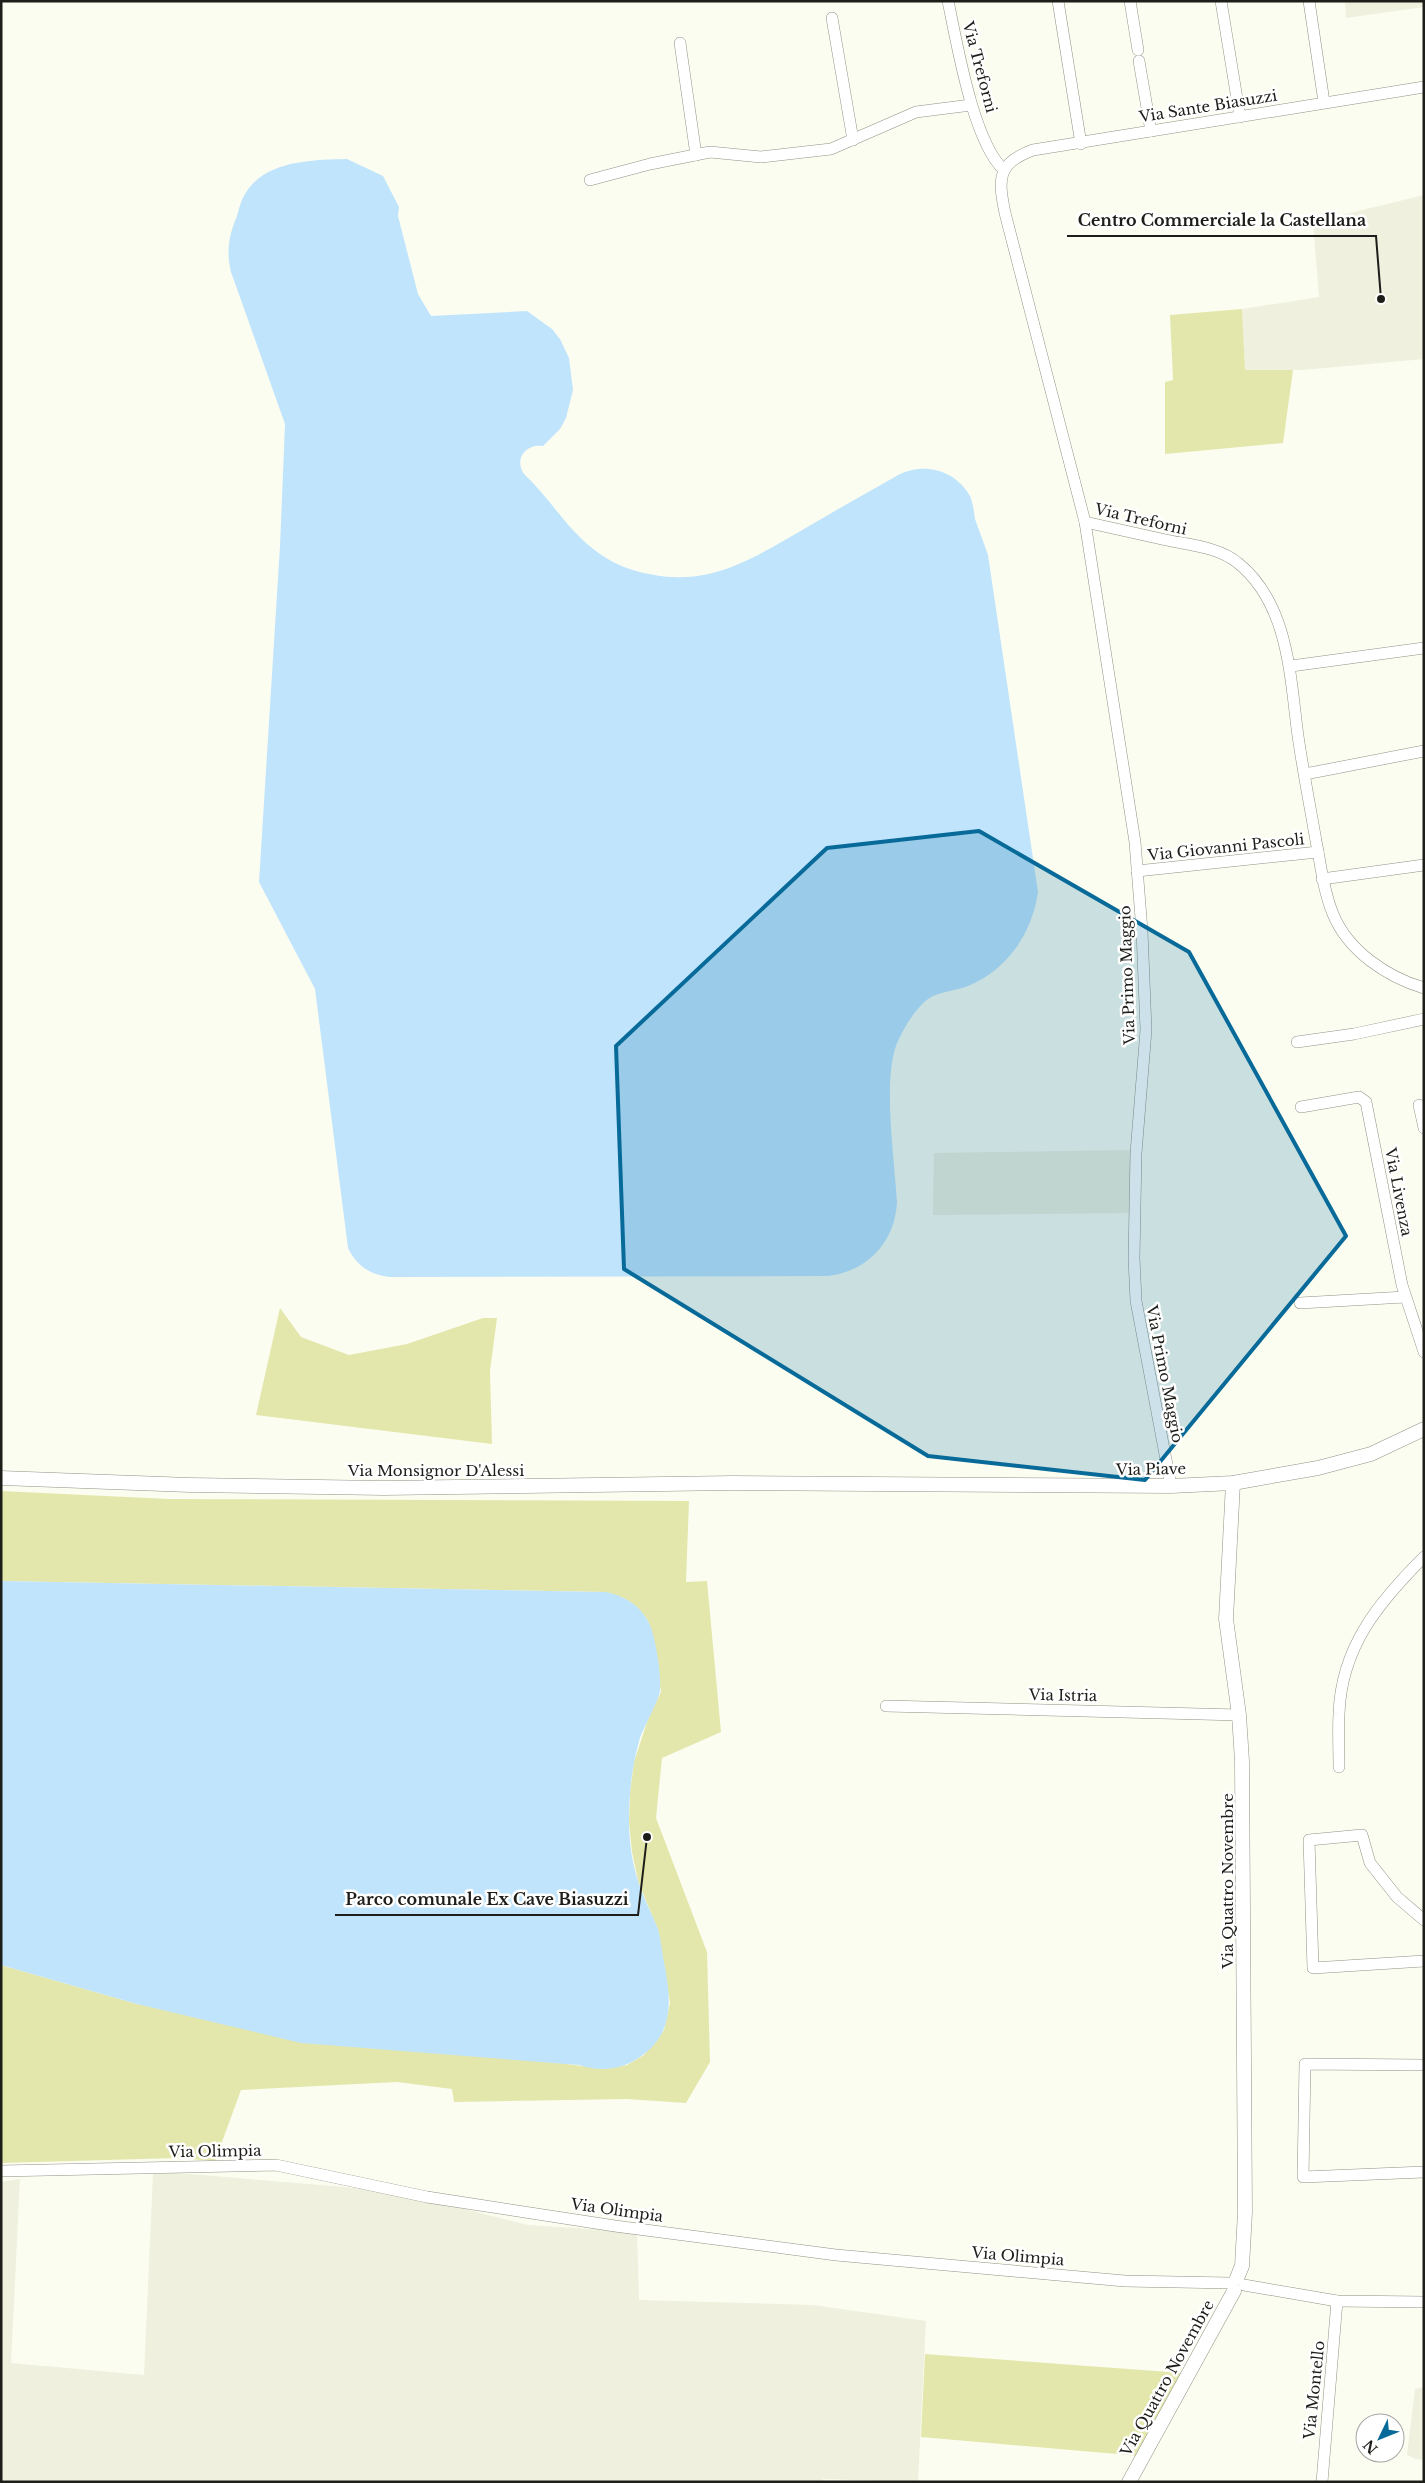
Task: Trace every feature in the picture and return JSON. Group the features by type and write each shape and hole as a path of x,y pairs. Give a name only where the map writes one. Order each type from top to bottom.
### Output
{"main road":[{"name":"Via Piave","path":"870,1484 1170,1486 1233,1483 1348,1461 1371,1454 1424,1429"},
{"name":"Via Monsignor D'Alessi","path":"1,1478 190,1485 384,1488 732,1483 870,1484"},
{"name":"Via Quattro Novembre","path":"1130,2482 1236,2284 1242,2266 1245,2212 1242,1761 1239,1715 1226,1619 1233,1483"}],"street":[{"name":"Via Treforni","path":"948,1 971,105 995,159 1004,170 1000,181 1005,213 1085,522 1214,551 1237,562 1250,574 1265,596 1280,628 1291,666 1305,774 1322,879 1332,913 1338,926 1351,943 1384,970 1424,988"},
{"path":"1058,1 1081,144"},
{"path":"1130,1 1151,131"},
{"path":"1221,1 1240,117"},
{"path":"1309,1 1324,102"},
{"path":"832,18 853,140"},
{"path":"680,43 696,155"},
{"name":"Via Sante Biasuzzi","path":"1004,170 1014,158 1033,150 1081,144 1324,102 1424,87"},
{"path":"590,180 710,152 760,158 832,149 916,112 971,105"},
{"name":"Via Primo Maggio","path":"1085,522 1122,755 1137,871 1146,1030 1136,1153 1134,1258 1136,1292 1170,1486"},
{"path":"1291,666 1424,648"},
{"path":"1305,774 1424,751"},
{"name":"Via Giovanni Pascoli","path":"1137,871 1318,852"},
{"path":"1322,879 1424,866"},
{"path":"1297,1042 1354,1034 1424,1019"},
{"name":"Via Livenza","path":"1301,1107 1359,1097 1366,1102 1405,1296 1424,1352"},
{"path":"1419,1105 1424,1128"},
{"path":"1300,1303 1405,1296"},
{"path":"1340,1767 1339,1712 1343,1679 1362,1628 1395,1586 1424,1558"},
{"name":"Via Istria","path":"886,1706 1239,1715"},
{"path":"1424,1920 1397,1897 1370,1863 1362,1835 1309,1840 1313,1968 1424,1961"},
{"path":"1424,2065 1305,2064 1303,2177 1424,2172"},
{"name":"Via Olimpia","path":"1,2172 276,2165 427,2196 615,2226 836,2255 1125,2281 1236,2284 1337,2301 1424,2302"},
{"name":"Via Montello","path":"1322,2482 1337,2301"}],"highlighted area":[{"path":"979,831 1189,952 1346,1236 1145,1480 928,1456 624,1269 616,1046 827,848"}],"shaded area":[{"path":"1345,1 1424,1 1424,7 1346,18"},
{"path":"1424,195 1424,359 1303,370 1245,370 1242,309 1319,297 1313,222"},
{"path":"1134,1150 1131,1213 933,1215 934,1153"},
{"path":"177,2173 345,2187 413,2196 528,2225 637,2232 639,2300 813,2305 926,2321 918,2482 823,2479 822,2482 1,2482 1,2182 20,2179 11,2363 144,2375 153,2174"},
{"path":"1424,2387 1424,2460 1407,2455 1415,2389"}],"green space":[{"path":"1242,309 1245,370 1293,370 1283,443 1165,454 1165,382 1173,380 1170,315"},
{"path":"280,1308 301,1337 349,1355 407,1344 483,1318 497,1318 490,1371 492,1444 256,1415"},
{"path":"1,1491 169,1499 689,1501 686,1582 707,1581 721,1732 662,1758 656,1818 707,1952 710,2062 686,2103 627,2099 454,2102 452,2089 397,2082 241,2090 215,2161 177,2158 1,2163 1,1965 137,2004 603,2069 627,2065 644,2055 664,2030 670,2003 658,1930 638,1881 632,1852 629,1822 634,1762 648,1719 661,1692 653,1636 647,1619 638,1608 624,1598 605,1592 1,1581"},
{"path":"925,2354 1183,2373 1140,2456 921,2437"}],"water":[{"path":"347,159 383,176 399,207 398,216 418,294 431,316 527,311 552,329 560,339 569,358 573,390 566,418 560,429 543,446 531,447 526,450 521,458 521,469 578,535 588,545 611,561 636,571 671,577 692,577 712,573 731,567 767,550 910,470 930,469 949,475 964,487 970,496 975,519 988,555 1038,892 1030,922 1015,949 1006,960 982,979 968,986 937,994 928,999 911,1017 899,1039 894,1054 890,1095 890,1118 897,1202 895,1216 885,1242 867,1261 855,1268 828,1276 389,1277 376,1274 364,1268 348,1248 315,989 259,882 280,546 285,424 229,264 229,243 242,199 254,183 264,174 290,164"},
{"path":"1,1581 605,1592 629,1601 641,1611 650,1625 656,1647 660,1676 659,1694 640,1738 635,1758 630,1789 629,1820 634,1869 658,1929 668,1989 668,2014 660,2038 640,2057 626,2065 603,2069 579,2065 301,2043 137,2004 1,1965"}],"place":[{"name":"Centro Commerciale la Castellana","path":"1381,299"},
{"name":"Parco comunale Ex Cave Biasuzzi","path":"647,1837"}]}
